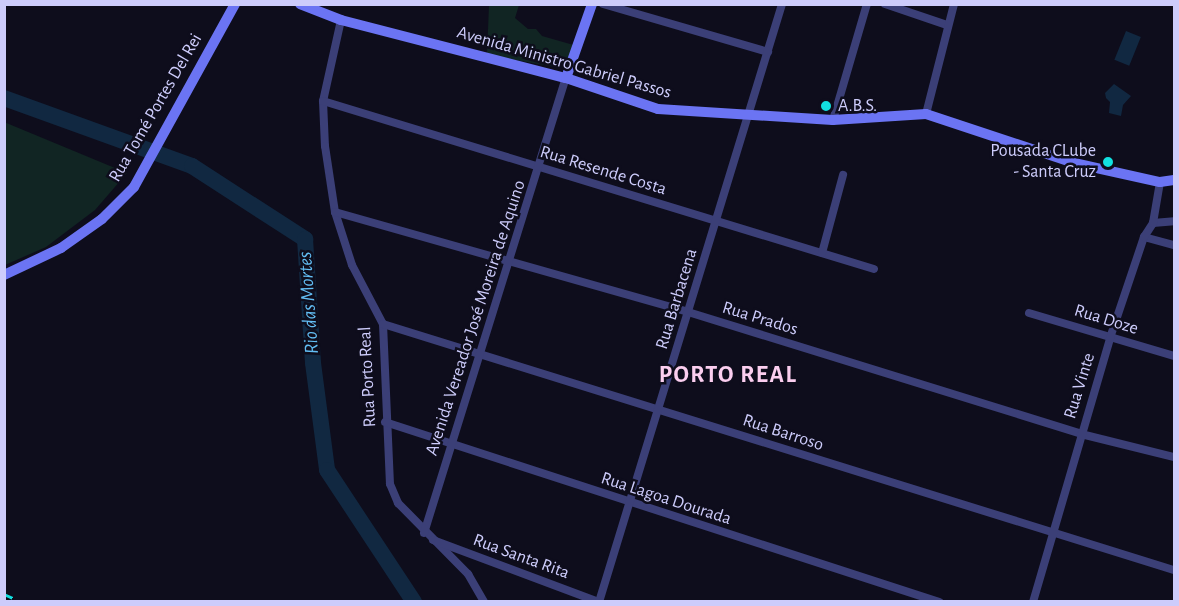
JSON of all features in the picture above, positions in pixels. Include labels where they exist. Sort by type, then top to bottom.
[{"type":"main road","name":"Rua Tomé Portes Del Rei","points":[[4,275],[61,248],[102,219],[134,187],[235,4]]},
{"type":"main road","name":"Avenida Ministro Gabriel Passos","points":[[300,4],[341,20],[566,78],[658,110],[747,118],[833,120],[926,114],[1074,163],[1161,182],[1174,180]]},
{"type":"main road","points":[[566,78],[592,4]]},
{"type":"street","points":[[603,4],[768,52]]},
{"type":"street","name":"Rua Barbacena","points":[[599,602],[782,4]]},
{"type":"street","points":[[833,120],[867,4]]},
{"type":"street","points":[[885,4],[947,25]]},
{"type":"street","points":[[926,114],[951,6]]},
{"type":"street","name":"Rua Porto Real","points":[[341,20],[323,101],[325,146],[335,212],[352,265],[383,324],[385,422],[390,484],[398,503],[424,533],[468,574],[484,602]]},
{"type":"street","name":"Avenida Vereador José Moreira de Aquino","points":[[424,533],[566,78]]},
{"type":"street","name":"Rua Resende Costa","points":[[323,101],[874,269]]},
{"type":"street","points":[[822,253],[843,174]]},
{"type":"street","name":"Rua Vinte","points":[[1033,602],[1110,338],[1144,237],[1153,223],[1161,182]]},
{"type":"street","name":"Rua Prados","points":[[335,212],[688,312],[1081,434],[1174,457]]},
{"type":"street","points":[[1153,223],[1174,221]]},
{"type":"street","points":[[1144,237],[1174,245]]},
{"type":"street","name":"Rua Doze","points":[[1029,313],[1174,356]]},
{"type":"street","name":"Rua Barroso","points":[[383,324],[659,407],[791,453],[1174,570]]},
{"type":"street","name":"Rua Lagoa Dourada","points":[[385,422],[939,602]]},
{"type":"street","name":"Rua Santa Rita","points":[[433,540],[599,602]]},
{"type":"green space","points":[[489,5],[519,5],[515,18],[528,29],[536,29],[542,36],[577,46],[561,68],[487,55]]},
{"type":"green space","points":[[4,122],[127,173],[95,210],[46,247],[5,265]]},
{"type":"water","points":[[1126,31],[1141,37],[1129,66],[1114,60]]},
{"type":"water","points":[[1114,84],[1131,96],[1123,105],[1121,116],[1109,113],[1110,102],[1105,93]]},
{"type":"waterway","name":"Rio das Mortes","points":[[4,98],[192,166],[305,239],[313,363],[327,470],[414,602]]},
{"type":"railway","points":[[4,594],[22,602]]},
{"type":"place","name":"A.B.S.","points":[[826,106]]},
{"type":"place","name":"Pousada CLube - Santa Cruz","points":[[1108,162]]},
{"type":"district","name":"PORTO REAL","points":[[728,376]]}]
